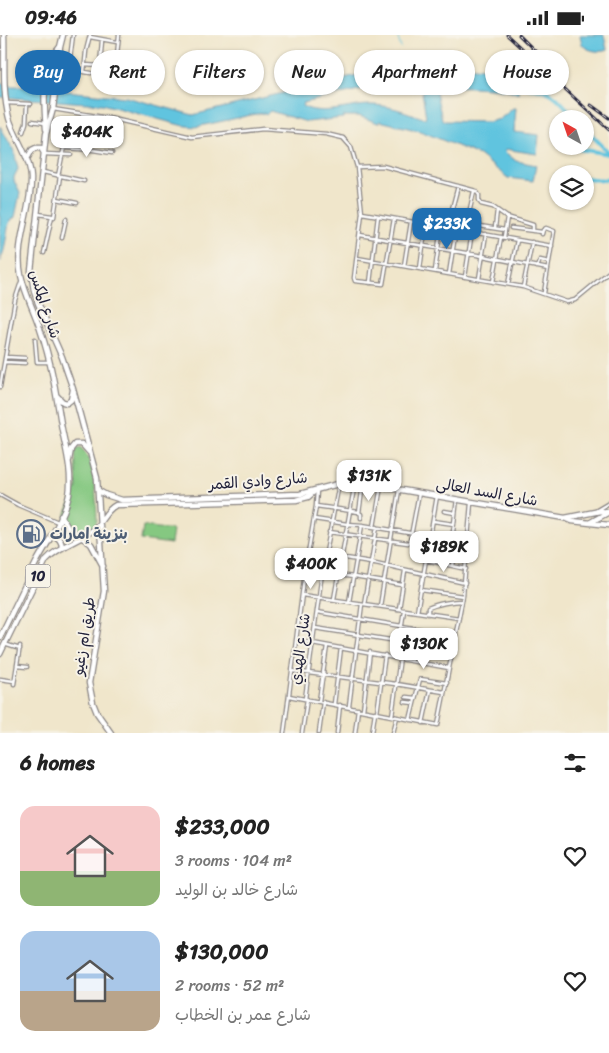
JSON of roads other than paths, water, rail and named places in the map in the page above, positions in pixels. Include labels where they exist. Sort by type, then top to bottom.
[{"type":"main road","name":"شارع المكس","points":[[4,35],[6,101],[13,130],[27,159],[31,180],[20,255],[22,280],[41,331],[49,362],[68,461],[70,488],[66,506],[58,522]]},
{"type":"main road","name":"شارع المكس","points":[[63,35],[55,81],[53,109],[46,133],[36,213],[31,264],[32,284],[38,303],[62,357],[92,455],[99,491],[104,567]]},
{"type":"main road","name":"شارع المكس","points":[[46,133],[46,81],[51,59],[60,47]]},
{"type":"main road","points":[[27,159],[36,147],[44,153]]},
{"type":"main road","points":[[56,395],[63,402],[67,403],[71,400],[73,389]]},
{"type":"main road","points":[[68,461],[71,449],[76,444],[82,444],[92,455]]},
{"type":"main road","name":"شارع السد العالى","points":[[317,490],[355,482],[381,485],[565,518],[572,521],[609,525]]},
{"type":"main road","name":"شارع وادي القمر","points":[[99,491],[122,500],[296,494],[317,490]]},
{"type":"main road","name":"شارع وادي القمر","points":[[101,519],[110,508],[119,504],[296,500],[308,497],[317,490]]},
{"type":"main road","points":[[565,518],[594,512],[608,513]]},
{"type":"main road","points":[[590,523],[608,513]]},
{"type":"main road","points":[[61,516],[68,528],[91,544],[104,567]]},
{"type":"main road","name":"10","points":[[0,654],[46,560],[62,548],[95,529],[101,519]]},
{"type":"main road","name":"10","points":[[0,637],[58,522]]},
{"type":"main road","points":[[51,536],[62,542],[62,548]]},
{"type":"main road","name":"طريق ام زغيو","points":[[104,567],[103,601],[89,683],[97,713],[111,733]]},
{"type":"main road","points":[[4,629],[10,632]]},
{"type":"street","points":[[73,35],[69,67],[72,70],[91,73]]},
{"type":"street","points":[[116,50],[119,35]]},
{"type":"street","points":[[84,72],[90,36],[117,42]]},
{"type":"street","points":[[101,50],[102,39]]},
{"type":"street","points":[[85,65],[91,65]]},
{"type":"street","points":[[6,101],[31,104]]},
{"type":"street","points":[[24,132],[27,104]]},
{"type":"street","points":[[53,109],[109,118],[192,137],[263,129],[340,136],[349,144],[357,167],[362,213],[355,281],[384,284],[394,219]]},
{"type":"street","points":[[32,121],[45,123]]},
{"type":"street","points":[[44,253],[57,199],[68,124],[70,122],[86,124]]},
{"type":"street","points":[[74,148],[77,123]]},
{"type":"street","points":[[64,148],[112,153]]},
{"type":"street","points":[[44,153],[72,155]]},
{"type":"street","points":[[357,167],[383,166],[474,191],[478,193],[481,204],[497,210],[507,217],[533,225],[532,231]]},
{"type":"street","points":[[42,172],[84,181]]},
{"type":"street","points":[[447,228],[458,186]]},
{"type":"street","points":[[466,231],[474,191]]},
{"type":"street","points":[[57,199],[77,203]]},
{"type":"street","points":[[495,228],[497,210]]},
{"type":"street","points":[[36,213],[53,217]]},
{"type":"street","points":[[362,213],[552,246]]},
{"type":"street","points":[[370,283],[378,216]]},
{"type":"street","points":[[493,282],[507,217]]},
{"type":"street","points":[[62,238],[66,219]]},
{"type":"street","points":[[404,266],[411,222]]},
{"type":"street","points":[[522,229],[523,222]]},
{"type":"street","points":[[420,269],[426,224]]},
{"type":"street","points":[[467,224],[505,230]]},
{"type":"street","points":[[435,271],[440,227]]},
{"type":"street","points":[[511,227],[542,233],[546,228],[553,230],[544,293]]},
{"type":"street","points":[[449,274],[456,229]]},
{"type":"street","points":[[464,277],[472,232]]},
{"type":"street","points":[[479,279],[486,234]]},
{"type":"street","points":[[360,235],[468,253],[548,269]]},
{"type":"street","points":[[508,284],[517,240]]},
{"type":"street","points":[[523,287],[532,242]]},
{"type":"street","points":[[356,257],[523,287],[562,301],[571,301],[579,297],[609,272]]},
{"type":"street","points":[[537,267],[540,260],[549,262]]},
{"type":"street","points":[[0,387],[15,300],[22,280]]},
{"type":"street","points":[[35,339],[37,361],[49,362]]},
{"type":"street","points":[[6,357],[25,358]]},
{"type":"street","points":[[5,362],[25,363]]},
{"type":"street","points":[[334,599],[355,482]]},
{"type":"street","points":[[361,518],[359,512],[363,483]]},
{"type":"street","name":"شارع الهدي","points":[[302,733],[322,573],[339,484]]},
{"type":"street","points":[[349,707],[360,619],[375,539],[381,485]]},
{"type":"street","points":[[380,607],[399,489]]},
{"type":"street","points":[[285,733],[317,490]]},
{"type":"street","points":[[330,532],[408,543],[412,533],[419,493]]},
{"type":"street","points":[[0,495],[58,522]]},
{"type":"street","points":[[417,612],[436,496]]},
{"type":"street","points":[[452,540],[457,499]]},
{"type":"street","points":[[289,696],[376,712],[437,726],[439,724],[464,596],[471,501]]},
{"type":"street","points":[[594,512],[609,504]]},
{"type":"street","points":[[608,513],[609,504]]},
{"type":"street","points":[[316,506],[359,512]]},
{"type":"street","points":[[444,511],[456,513]]},
{"type":"street","points":[[314,519],[376,527],[468,543]]},
{"type":"street","points":[[433,521],[454,524]]},
{"type":"street","points":[[349,602],[362,525]]},
{"type":"street","points":[[453,566],[457,541]]},
{"type":"street","points":[[308,552],[371,562],[386,567],[465,583]]},
{"type":"street","points":[[426,559],[466,569]]},
{"type":"street","points":[[305,571],[402,585]]},
{"type":"street","points":[[398,609],[405,571]]},
{"type":"street","points":[[421,590],[464,596]]},
{"type":"street","points":[[302,595],[459,618]]},
{"type":"street","points":[[453,601],[454,595]]},
{"type":"street","points":[[428,613],[430,607],[453,601],[462,601]]},
{"type":"street","points":[[392,716],[404,610]]},
{"type":"street","points":[[317,612],[456,635]]},
{"type":"street","points":[[315,628],[453,650]]},
{"type":"street","points":[[296,640],[450,668]]},
{"type":"street","points":[[0,679],[14,682],[20,647],[4,644]]},
{"type":"street","points":[[319,733],[327,645]]},
{"type":"street","points":[[334,704],[341,648]]},
{"type":"street","points":[[363,710],[370,653]]},
{"type":"street","points":[[372,733],[385,655]]},
{"type":"street","points":[[17,666],[27,667]]},
{"type":"street","points":[[292,671],[418,687],[445,693]]},
{"type":"street","points":[[410,720],[420,678],[446,683]]},
{"type":"street","points":[[423,723],[430,690]]},
{"type":"street","points":[[406,697],[415,698]]},
{"type":"street","points":[[405,702],[414,703]]},
{"type":"street","points":[[337,733],[340,705]]},
{"type":"street","points":[[355,733],[358,709]]},
{"type":"street","points":[[393,733],[397,717]]},
{"type":"water","points":[[580,35],[604,35],[607,50],[590,50],[582,44]]},
{"type":"water","points":[[475,67],[485,69],[485,88],[475,87]]},
{"type":"water","points":[[354,76],[354,91],[344,93],[344,78]]},
{"type":"water","points":[[0,82],[15,86],[15,95],[81,95],[81,92],[126,97],[193,115],[275,95],[337,95],[303,103],[302,106],[327,111],[363,105],[378,105],[423,118],[426,117],[423,95],[436,95],[444,121],[489,122],[500,119],[513,108],[516,108],[514,132],[539,135],[537,154],[505,149],[505,152],[516,161],[536,165],[533,181],[508,178],[479,155],[420,131],[380,121],[378,123],[359,116],[344,116],[343,118],[307,122],[270,111],[267,114],[256,114],[195,127],[180,125],[102,104],[0,97]]},
{"type":"water","points":[[0,126],[14,151],[18,169],[14,181],[20,193],[15,217],[9,223],[0,262]]},
{"type":"waterway","points":[[397,35],[401,48]]},
{"type":"waterway","points":[[552,95],[568,110]]},
{"type":"waterway","points":[[594,137],[609,153]]},
{"type":"waterway","points":[[594,152],[609,154]]},
{"type":"waterway","points":[[594,179],[609,179]]},
{"type":"railway","points":[[507,35],[609,130]]},
{"type":"railway","points":[[519,35],[534,50]]},
{"type":"railway","points":[[591,105],[609,118]]},
{"type":"place","name":"بنزينة إمارات","points":[[31,534]]}]
